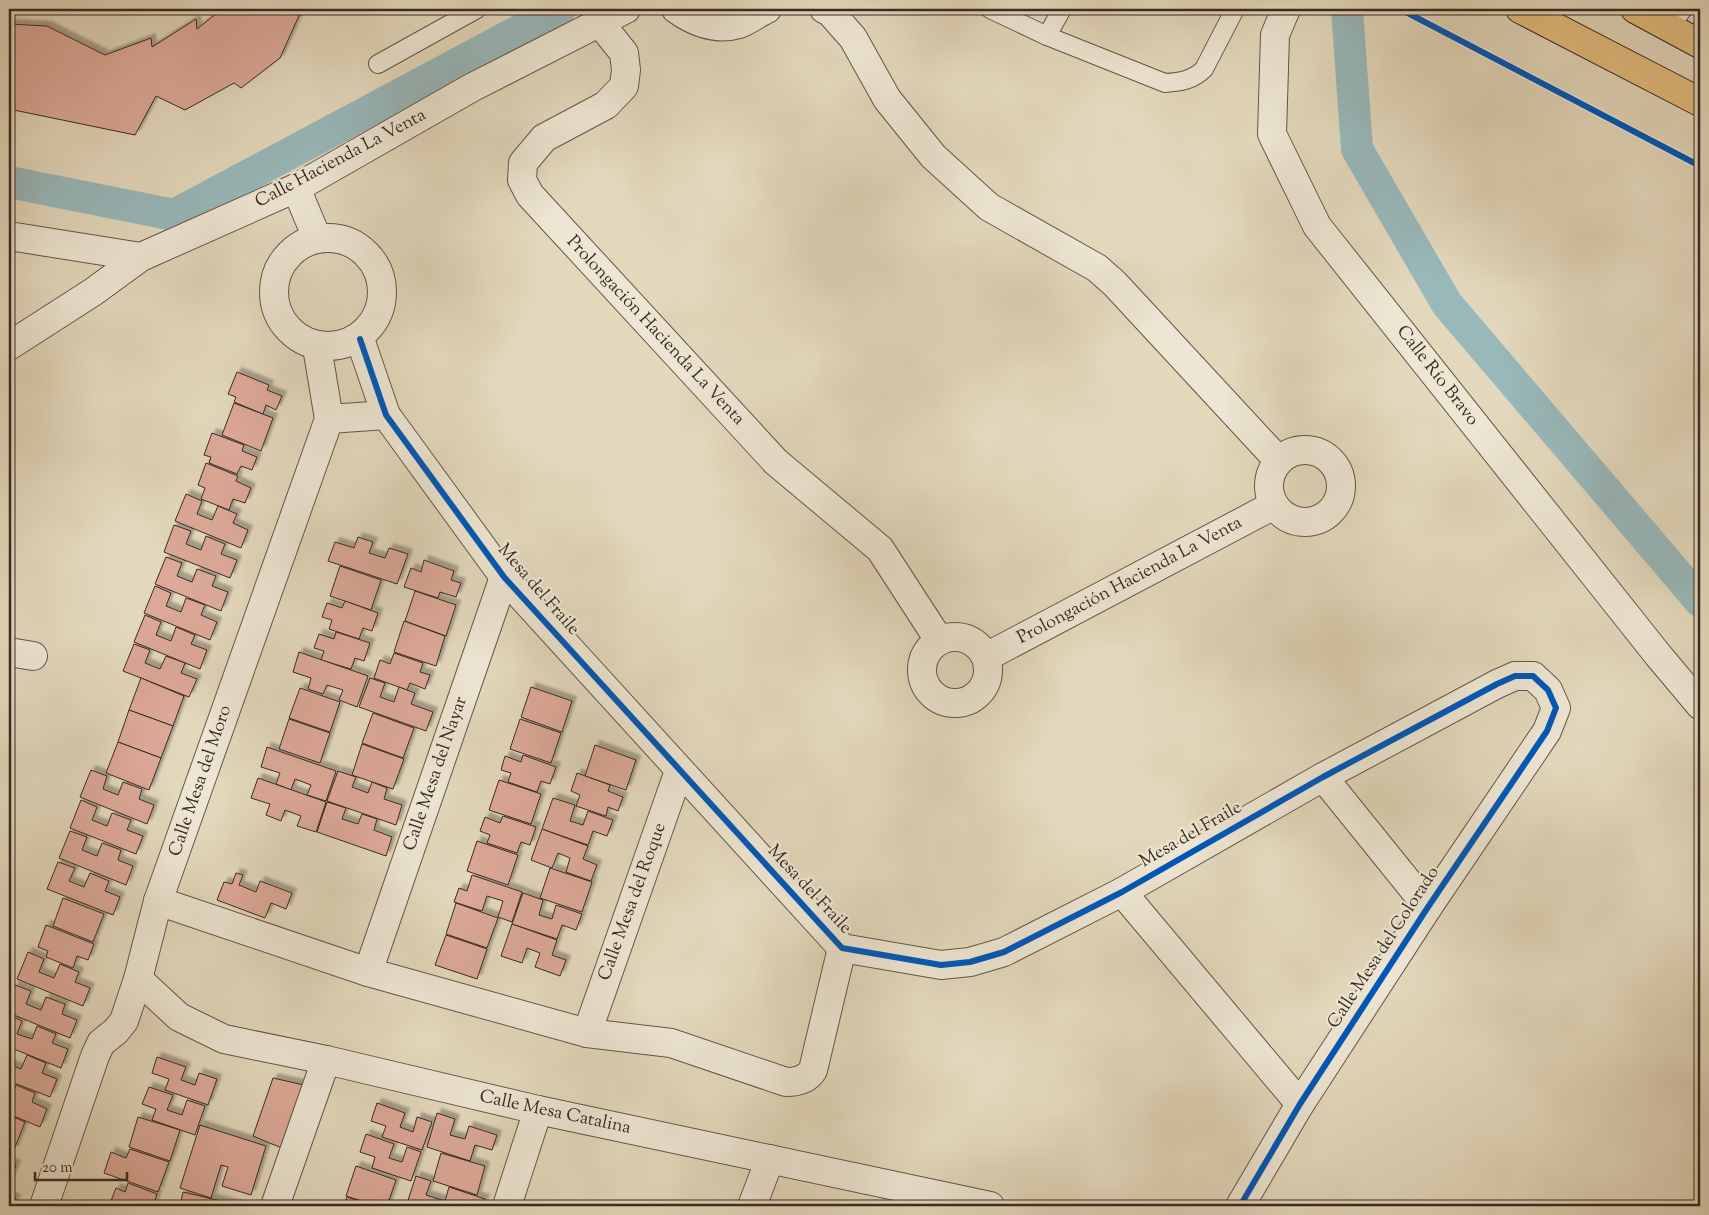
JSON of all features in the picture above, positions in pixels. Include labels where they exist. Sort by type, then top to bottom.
[{"type":"highway","points":[[1520,9],[1700,102]]},
{"type":"highway","points":[[1635,9],[1676,18],[1700,44]]},
{"type":"street","name":"Calle Hacienda La Venta","points":[[9,346],[93,292],[141,257],[296,188],[471,88],[626,9]]},
{"type":"street","points":[[676,9],[690,19],[712,26],[739,24],[767,9]]},
{"type":"street","points":[[824,9],[830,12],[854,38],[887,99],[933,156],[989,207],[1096,268],[1115,284],[1278,460]]},
{"type":"street","name":"Calle Río Bravo","points":[[1286,9],[1275,34],[1272,134],[1317,226],[1700,705]]},
{"type":"street","name":"Prolongación Hacienda La Venta","points":[[599,22],[624,53],[626,70],[624,86],[606,106],[544,138],[523,163],[522,180],[530,196],[776,462],[880,549],[939,640]]},
{"type":"street","points":[[296,188],[316,238]]},
{"type":"street","points":[[9,236],[141,257]]},
{"type":"street","points":[[316,238],[342,239],[364,251],[379,271],[383,296],[376,320],[360,339],[317,347],[293,336],[276,311],[274,280],[289,253],[316,238]]},
{"type":"street","name":"Mesa del Fraile","points":[[360,339],[386,415],[504,577],[842,948],[942,965],[970,962],[1004,952],[1122,892],[1322,777],[1496,684],[1516,676],[1533,676],[1548,690],[1556,708]]},
{"type":"street","name":"Calle Mesa del Moro","points":[[44,1206],[101,1043],[116,1032],[124,1021],[138,979],[158,902],[329,419],[317,347]]},
{"type":"street","points":[[329,419],[386,415]]},
{"type":"street","points":[[1303,449],[1317,451],[1329,458],[1337,469],[1341,482],[1340,496],[1334,508],[1323,518],[1310,522],[1296,521],[1284,516],[1274,505],[1268,490],[1270,474],[1278,460],[1290,452],[1303,449]]},
{"type":"street","name":"Prolongación Hacienda La Venta","points":[[986,657],[1274,505]]},
{"type":"street","name":"Calle Mesa del Nayar","points":[[368,972],[504,577]]},
{"type":"street","points":[[950,636],[961,636],[971,640],[980,647],[986,657],[988,668],[986,680],[981,691],[972,699],[961,703],[949,703],[938,699],[929,691],[923,680],[924,657],[930,647],[939,640],[950,636]]},
{"type":"street","name":"Calle Mesa del Colorado","points":[[1240,1206],[1300,1104],[1428,907],[1548,731],[1556,708]]},
{"type":"street","name":"Calle Mesa del Roque","points":[[587,1033],[680,771]]},
{"type":"street","points":[[1322,777],[1428,907]]},
{"type":"street","points":[[1122,892],[1300,1104]]},
{"type":"street","points":[[158,902],[368,972],[587,1033],[671,1043],[786,1082],[802,1080],[809,1076],[813,1070],[842,948]]},
{"type":"street","name":"Calle Mesa Catalina","points":[[138,979],[178,1017],[224,1039],[326,1060],[538,1110],[985,1206]]},
{"type":"street","points":[[275,1206],[326,1060]]},
{"type":"street","points":[[507,1206],[538,1110]]},
{"type":"street","points":[[752,1206],[770,1159]]},
{"type":"lane","points":[[378,64],[477,9]]},
{"type":"lane","points":[[990,9],[1013,14],[1047,36],[1165,83],[1175,83],[1196,76],[1204,69],[1235,9]]},
{"type":"lane","points":[[1047,36],[1062,9]]},
{"type":"building","points":[[222,9],[302,9],[280,58],[241,88],[234,83],[185,110],[156,96],[135,135],[9,109],[9,24],[47,26],[105,55],[151,38],[152,47],[196,19],[197,29]]},
{"type":"building","points":[[237,372],[269,385],[267,390],[282,396],[276,410],[266,405],[263,414],[234,402],[236,397],[228,394]]},
{"type":"building","points":[[234,403],[273,418],[261,451],[222,435]]},
{"type":"building","points":[[212,433],[244,445],[242,451],[257,457],[252,470],[241,466],[237,474],[209,463],[211,457],[204,455]]},
{"type":"building","points":[[206,463],[238,476],[236,481],[251,488],[245,503],[233,499],[229,510],[201,499],[205,488],[198,485]]},
{"type":"building","points":[[186,494],[202,501],[197,514],[212,520],[218,506],[237,514],[233,523],[248,530],[241,548],[175,521]]},
{"type":"building","points":[[174,525],[191,531],[186,544],[201,550],[206,536],[225,544],[221,554],[237,560],[230,578],[164,552]]},
{"type":"building","points":[[358,537],[373,542],[369,553],[385,558],[389,548],[408,554],[397,584],[328,561],[335,542],[354,548]]},
{"type":"building","points":[[166,557],[182,563],[177,576],[192,582],[197,569],[216,576],[212,586],[228,592],[221,611],[155,584]]},
{"type":"building","points":[[424,560],[454,571],[451,580],[461,583],[456,597],[440,592],[438,598],[404,587],[411,568],[421,572]]},
{"type":"building","points":[[340,566],[381,580],[371,610],[330,596]]},
{"type":"building","points":[[155,586],[171,593],[166,606],[181,612],[186,598],[205,605],[201,615],[217,622],[210,640],[144,613]]},
{"type":"building","points":[[415,591],[456,605],[446,636],[405,621]]},
{"type":"building","points":[[345,601],[378,613],[372,631],[363,628],[359,639],[329,629],[332,620],[322,617],[327,603],[342,608]]},
{"type":"building","points":[[145,615],[161,622],[156,635],[171,641],[176,627],[195,635],[191,644],[207,650],[200,669],[134,642]]},
{"type":"building","points":[[404,621],[445,636],[436,666],[394,652]]},
{"type":"building","points":[[336,632],[370,643],[364,661],[355,658],[351,669],[321,660],[324,651],[314,648],[319,634],[334,639]]},
{"type":"building","points":[[134,644],[150,650],[145,663],[160,669],[166,656],[185,663],[181,673],[197,679],[189,697],[123,671]]},
{"type":"building","points":[[299,652],[368,676],[357,707],[339,700],[343,690],[327,685],[323,694],[308,689],[311,678],[293,672]]},
{"type":"building","points":[[394,653],[423,663],[420,672],[430,675],[425,689],[410,683],[407,690],[374,678],[380,660],[390,664]]},
{"type":"building","points":[[141,678],[184,696],[173,726],[129,710]]},
{"type":"building","points":[[370,678],[385,683],[380,697],[394,702],[399,687],[415,693],[411,704],[433,712],[426,731],[359,707]]},
{"type":"building","points":[[531,687],[572,701],[562,732],[521,717]]},
{"type":"building","points":[[300,688],[340,702],[330,732],[289,718]]},
{"type":"building","points":[[129,710],[173,726],[161,758],[118,742]]},
{"type":"building","points":[[373,713],[414,728],[403,758],[362,743]]},
{"type":"building","points":[[289,719],[330,733],[320,763],[279,749]]},
{"type":"building","points":[[520,719],[561,733],[551,763],[510,749]]},
{"type":"building","points":[[118,742],[161,758],[149,790],[106,773]]},
{"type":"building","points":[[362,744],[404,759],[393,789],[352,775]]},
{"type":"building","points":[[595,745],[636,760],[626,790],[585,776]]},
{"type":"building","points":[[267,747],[336,771],[326,801],[307,795],[311,785],[295,779],[291,790],[276,784],[280,773],[261,767]]},
{"type":"building","points":[[523,755],[556,767],[550,784],[541,781],[537,792],[508,782],[511,773],[501,770],[505,756],[521,762]]},
{"type":"building","points":[[91,770],[107,776],[103,789],[118,795],[123,782],[142,789],[139,799],[154,805],[147,824],[80,797]]},
{"type":"building","points":[[338,771],[356,777],[352,787],[368,793],[372,782],[387,788],[384,799],[402,805],[396,825],[327,801]]},
{"type":"building","points":[[577,773],[610,785],[608,791],[623,797],[618,811],[608,807],[606,816],[576,806],[580,795],[571,791]]},
{"type":"building","points":[[258,778],[326,802],[316,832],[297,826],[301,816],[285,810],[281,821],[266,815],[270,804],[251,798]]},
{"type":"building","points":[[499,780],[541,794],[531,824],[489,810]]},
{"type":"building","points":[[553,798],[575,805],[570,821],[583,825],[588,811],[613,820],[607,836],[593,831],[588,845],[542,829]]},
{"type":"building","points":[[81,800],[97,807],[92,820],[107,826],[112,813],[131,820],[127,830],[143,836],[136,854],[70,828]]},
{"type":"building","points":[[327,802],[346,808],[342,819],[358,824],[362,814],[377,819],[374,830],[392,837],[386,856],[317,832]]},
{"type":"building","points":[[503,816],[536,827],[530,845],[521,842],[517,853],[487,843],[490,835],[480,831],[485,817],[500,823]]},
{"type":"building","points":[[542,829],[588,846],[583,859],[597,865],[591,881],[566,872],[570,858],[558,853],[552,868],[531,860]]},
{"type":"building","points":[[70,831],[87,837],[82,850],[97,856],[102,843],[121,850],[118,860],[133,866],[126,885],[59,858]]},
{"type":"building","points":[[477,841],[518,855],[508,885],[467,871]]},
{"type":"building","points":[[58,862],[75,868],[69,881],[84,887],[90,873],[109,881],[105,891],[120,897],[113,915],[47,889]]},
{"type":"building","points":[[550,868],[592,882],[582,912],[540,898]]},
{"type":"building","points":[[236,873],[243,875],[239,885],[256,892],[260,881],[292,893],[286,909],[271,903],[265,918],[217,900],[224,882],[232,884]]},
{"type":"building","points":[[472,875],[522,892],[512,922],[498,917],[503,901],[487,896],[482,911],[454,902],[459,888],[467,891]]},
{"type":"building","points":[[523,893],[543,900],[539,915],[552,919],[556,905],[582,914],[576,930],[562,925],[557,939],[512,924]]},
{"type":"building","points":[[63,898],[104,914],[93,942],[53,926]]},
{"type":"building","points":[[456,903],[498,918],[487,948],[446,934]]},
{"type":"building","points":[[512,924],[557,940],[552,955],[566,960],[560,976],[535,967],[540,953],[527,948],[522,963],[501,956]]},
{"type":"building","points":[[46,925],[94,944],[88,960],[77,956],[73,968],[46,957],[48,951],[38,947]]},
{"type":"building","points":[[446,935],[487,949],[477,979],[435,965]]},
{"type":"building","points":[[28,952],[44,959],[39,972],[54,978],[60,964],[79,972],[75,982],[90,988],[83,1006],[17,979]]},
{"type":"building","points":[[15,985],[31,991],[26,1004],[41,1010],[46,997],[65,1004],[62,1014],[77,1020],[70,1038],[9,1013],[9,999]]},
{"type":"building","points":[[9,1015],[22,1021],[17,1034],[32,1039],[37,1026],[56,1034],[52,1043],[68,1049],[61,1068],[9,1047]]},
{"type":"building","points":[[27,1055],[46,1063],[42,1073],[57,1079],[50,1097],[9,1081],[9,1064],[21,1069]]},
{"type":"building","points":[[157,1057],[186,1067],[181,1080],[195,1085],[199,1073],[217,1079],[208,1105],[165,1090],[169,1079],[152,1073]]},
{"type":"building","points":[[273,1078],[304,1085],[284,1149],[253,1136]]},
{"type":"building","points":[[16,1085],[35,1093],[32,1102],[47,1109],[40,1127],[9,1114],[9,1098],[11,1099]]},
{"type":"building","points":[[149,1087],[173,1095],[167,1110],[182,1115],[187,1100],[205,1106],[195,1135],[152,1120],[156,1109],[142,1104]]},
{"type":"building","points":[[377,1103],[405,1113],[400,1127],[413,1132],[417,1117],[432,1122],[422,1150],[382,1137],[386,1126],[371,1121]]},
{"type":"building","points":[[437,1113],[455,1119],[450,1135],[465,1139],[469,1126],[497,1135],[492,1150],[475,1145],[470,1161],[427,1147]]},
{"type":"building","points":[[9,1115],[25,1122],[14,1150],[9,1148]]},
{"type":"building","points":[[138,1117],[180,1130],[170,1161],[129,1147]]},
{"type":"building","points":[[200,1125],[266,1146],[251,1195],[222,1186],[228,1167],[221,1165],[211,1198],[180,1188]]},
{"type":"building","points":[[366,1134],[394,1144],[389,1158],[402,1162],[407,1147],[421,1152],[411,1181],[372,1168],[375,1157],[360,1152]]},
{"type":"building","points":[[130,1149],[169,1162],[158,1192],[104,1173],[111,1152],[126,1158]]},
{"type":"building","points":[[441,1153],[485,1166],[477,1195],[433,1181]]},
{"type":"building","points":[[9,1162],[16,1165],[9,1183]]},
{"type":"building","points":[[356,1166],[396,1180],[387,1206],[377,1206],[346,1196]]},
{"type":"building","points":[[416,1176],[431,1181],[426,1195],[445,1201],[449,1187],[485,1199],[482,1206],[406,1206]]},
{"type":"building","points":[[128,1183],[157,1194],[153,1206],[109,1206],[116,1188],[125,1192]]},
{"type":"building","points":[[183,1192],[242,1206],[180,1206]]},
{"type":"building","points":[[9,1196],[16,1199],[13,1206],[9,1206]]},
{"type":"building","points":[[347,1197],[376,1206],[343,1206]]},
{"type":"waterway","points":[[9,182],[174,215],[560,9]]},
{"type":"waterway","points":[[1347,9],[1357,149],[1447,304],[1700,601]]},
{"type":"cycle path","points":[[1400,9],[1700,166]]},
{"type":"cycle path","points":[[360,339],[386,415],[504,577],[842,948],[941,965],[970,962],[1004,952],[1122,892],[1323,777],[1497,684],[1515,676],[1533,676],[1548,690],[1556,708],[1547,731],[1428,907],[1300,1104],[1240,1206]]}]
